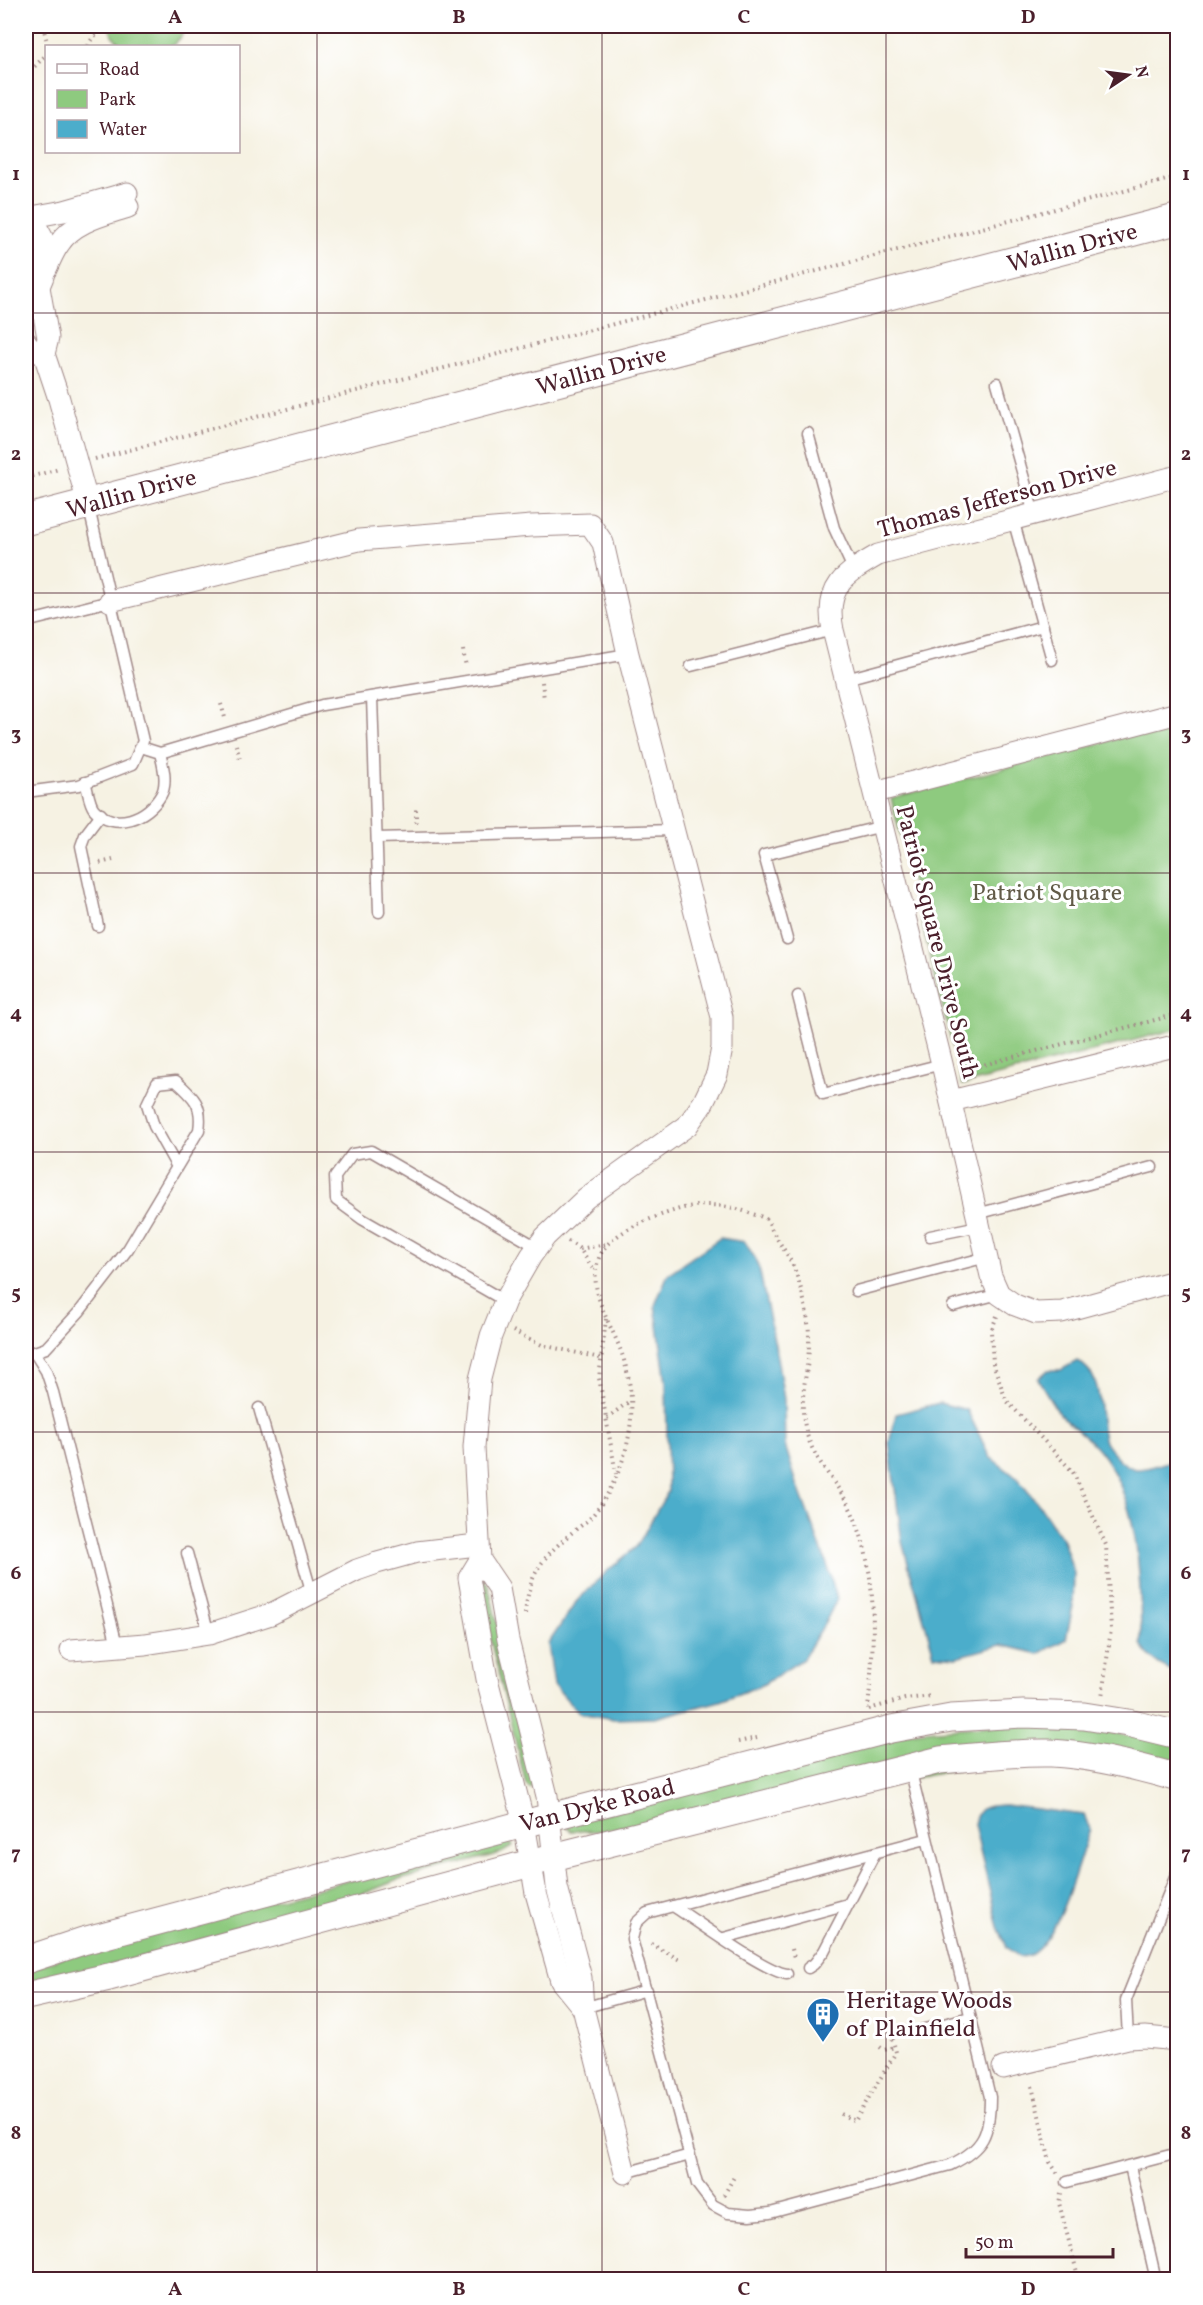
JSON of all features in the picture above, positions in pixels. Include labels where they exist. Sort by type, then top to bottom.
[{"type":"main road","name":"Wallin Drive","points":[[26,520],[1178,219]]},
{"type":"street","points":[[26,218],[128,200],[73,229],[59,243],[43,278],[26,303]]},
{"type":"street","points":[[26,218],[40,234],[46,251],[43,278],[48,338],[44,354],[88,504]]},
{"type":"street","points":[[26,342],[32,350],[44,354]]},
{"type":"street","name":"Thomas Jefferson Drive","points":[[838,583],[853,569],[878,555],[1178,476]]},
{"type":"street","points":[[110,601],[359,540],[531,526],[590,524],[603,543],[628,654],[722,1017],[722,1048],[717,1074],[704,1103],[687,1126],[586,1198],[537,1247],[505,1301],[491,1336],[480,1379],[474,1447],[478,1552],[469,1578],[487,1679],[537,1820],[542,1860],[557,1887],[580,1978],[583,2008],[625,2173]]},
{"type":"street","name":"Patriot Square Drive South","points":[[838,583],[831,602],[834,630],[951,1101],[991,1276],[1007,1299]]},
{"type":"street","points":[[875,792],[1178,713]]},
{"type":"street","points":[[951,1101],[1178,1045]]},
{"type":"street","points":[[1007,1299],[1036,1313],[1062,1312],[1178,1280]]},
{"type":"street","points":[[71,1650],[145,1644],[209,1634],[272,1614],[357,1570],[400,1556],[441,1548],[478,1552]]},
{"type":"street","points":[[478,1552],[499,1588],[508,1640],[547,1796],[537,1820]]},
{"type":"street","name":"Van Dyke Road","points":[[26,1960],[83,1941],[537,1820],[891,1729],[951,1718],[1023,1714],[1084,1716],[1128,1723],[1178,1735]]},
{"type":"street","name":"Van Dyke Road","points":[[26,1996],[109,1977],[542,1860],[940,1760],[1000,1754],[1052,1753],[1114,1761],[1178,1778]]},
{"type":"street","points":[[1003,2068],[1128,2038],[1157,2037],[1178,2040]]},
{"type":"lane","points":[[998,384],[1034,514]]},
{"type":"lane","points":[[808,434],[834,528],[853,569]]},
{"type":"lane","points":[[26,792],[85,782],[133,764],[143,741],[88,504]]},
{"type":"lane","points":[[1013,519],[1052,660]]},
{"type":"lane","points":[[26,622],[110,601]]},
{"type":"lane","points":[[846,679],[1042,627]]},
{"type":"lane","points":[[691,666],[834,630]]},
{"type":"lane","points":[[141,747],[160,753],[322,705],[628,654]]},
{"type":"lane","points":[[372,697],[379,912]]},
{"type":"lane","points":[[85,782],[93,808],[110,821],[131,820],[149,809],[162,793],[165,772],[160,753]]},
{"type":"lane","points":[[98,926],[81,846],[85,835],[101,814]]},
{"type":"lane","points":[[788,939],[764,855],[883,826]]},
{"type":"lane","points":[[377,837],[674,830]]},
{"type":"lane","points":[[798,996],[823,1094],[942,1064]]},
{"type":"lane","points":[[117,1645],[53,1392],[46,1371],[30,1353],[46,1348],[87,1302],[128,1249],[177,1167],[199,1130],[201,1113],[191,1094],[176,1081],[157,1083],[147,1104],[165,1148],[177,1167]]},
{"type":"lane","points":[[505,1301],[362,1219],[336,1200],[335,1177],[352,1154],[371,1151],[537,1247]]},
{"type":"lane","points":[[930,1236],[1152,1167]]},
{"type":"lane","points":[[856,1292],[987,1257]]},
{"type":"lane","points":[[953,1306],[1007,1299]]},
{"type":"lane","points":[[259,1408],[312,1594]]},
{"type":"lane","points":[[187,1553],[209,1634]]},
{"type":"lane","points":[[910,1768],[990,2097],[987,2130],[980,2146],[958,2161],[770,2213],[739,2216],[712,2205],[697,2184],[632,1939],[636,1923],[647,1913],[926,1839]]},
{"type":"lane","points":[[808,1968],[824,1951],[875,1853]]},
{"type":"lane","points":[[1128,2038],[1126,2000],[1178,1870]]},
{"type":"lane","points":[[724,1938],[848,1904]]},
{"type":"lane","points":[[673,1906],[763,1964],[779,1973],[787,1974]]},
{"type":"lane","points":[[583,2008],[647,1990]]},
{"type":"lane","points":[[921,2030],[970,2017]]},
{"type":"lane","points":[[1067,2182],[1178,2153]]},
{"type":"lane","points":[[625,2173],[690,2155]]},
{"type":"lane","points":[[1130,2166],[1156,2280]]},
{"type":"path","points":[[44,26],[48,45]]},
{"type":"path","points":[[88,45],[98,32],[109,27]]},
{"type":"path","points":[[26,75],[45,56]]},
{"type":"path","points":[[94,459],[1178,177]]},
{"type":"path","points":[[26,478],[62,468]]},
{"type":"path","points":[[464,650],[466,668]]},
{"type":"path","points":[[542,681],[544,699]]},
{"type":"path","points":[[221,704],[226,722]]},
{"type":"path","points":[[236,744],[241,762]]},
{"type":"path","points":[[416,809],[416,826]]},
{"type":"path","points":[[96,864],[113,860]]},
{"type":"path","points":[[971,1068],[1178,1014]]},
{"type":"path","points":[[595,1272],[580,1249],[607,1243],[635,1226],[680,1208],[704,1205],[739,1209],[768,1221],[794,1269],[808,1320],[810,1340],[802,1399],[806,1433],[813,1450],[851,1510],[864,1550],[869,1577],[872,1664],[868,1709]]},
{"type":"path","points":[[524,1618],[532,1576],[540,1562],[591,1517],[616,1475],[625,1453],[630,1431],[632,1400],[623,1356],[600,1304],[595,1272],[598,1259],[607,1243]]},
{"type":"path","points":[[997,1316],[991,1331],[993,1363],[1006,1400],[1073,1472],[1106,1545],[1111,1629],[1102,1698]]},
{"type":"path","points":[[606,1319],[598,1378],[616,1475]]},
{"type":"path","points":[[510,1330],[542,1345],[600,1358]]},
{"type":"path","points":[[607,1418],[632,1400]]},
{"type":"path","points":[[651,1944],[682,1962]]},
{"type":"path","points":[[792,1949],[795,1958]]},
{"type":"path","points":[[841,2114],[855,2121],[896,2052],[887,2018]]},
{"type":"path","points":[[880,2047],[884,2050],[895,2047]]},
{"type":"path","points":[[723,2197],[735,2175]]},
{"type":"green space","points":[[109,26],[185,26],[181,37],[173,45],[121,45],[112,35]]},
{"type":"green space","name":"Patriot Square","points":[[1177,723],[1177,1029],[962,1085],[891,798]]},
{"type":"green space","points":[[479,1573],[488,1585],[535,1783],[533,1787],[526,1784],[480,1598]]},
{"type":"green space","points":[[1051,1721],[1177,1745],[1177,1764],[1082,1749],[600,1831],[571,1831],[564,1824],[912,1732]]},
{"type":"green space","points":[[507,1840],[513,1846],[501,1853],[395,1881],[320,1911],[26,1987],[26,1971],[85,1948]]},
{"type":"water","points":[[720,1238],[745,1242],[758,1263],[784,1399],[785,1445],[837,1599],[803,1659],[764,1684],[720,1701],[655,1718],[614,1719],[579,1713],[554,1685],[548,1644],[576,1602],[637,1546],[668,1491],[666,1382],[655,1305],[668,1274]]},
{"type":"water","points":[[1077,1361],[1093,1376],[1099,1397],[1105,1442],[1120,1460],[1132,1468],[1141,1469],[1177,1459],[1177,1673],[1156,1662],[1141,1644],[1136,1542],[1123,1493],[1098,1449],[1060,1414],[1038,1379],[1048,1370],[1061,1370]]},
{"type":"water","points":[[939,1403],[967,1410],[990,1457],[1016,1477],[1040,1506],[1063,1540],[1074,1573],[1073,1606],[1066,1639],[1039,1654],[1001,1645],[957,1657],[934,1655],[902,1542],[889,1443],[896,1414]]},
{"type":"water","points":[[1005,1805],[1084,1815],[1090,1829],[1060,1915],[1052,1931],[1032,1954],[1022,1957],[1007,1947],[998,1927],[974,1824],[981,1809]]},
{"type":"place","name":"Heritage Woods of Plainfield","points":[[823,2043]]}]
